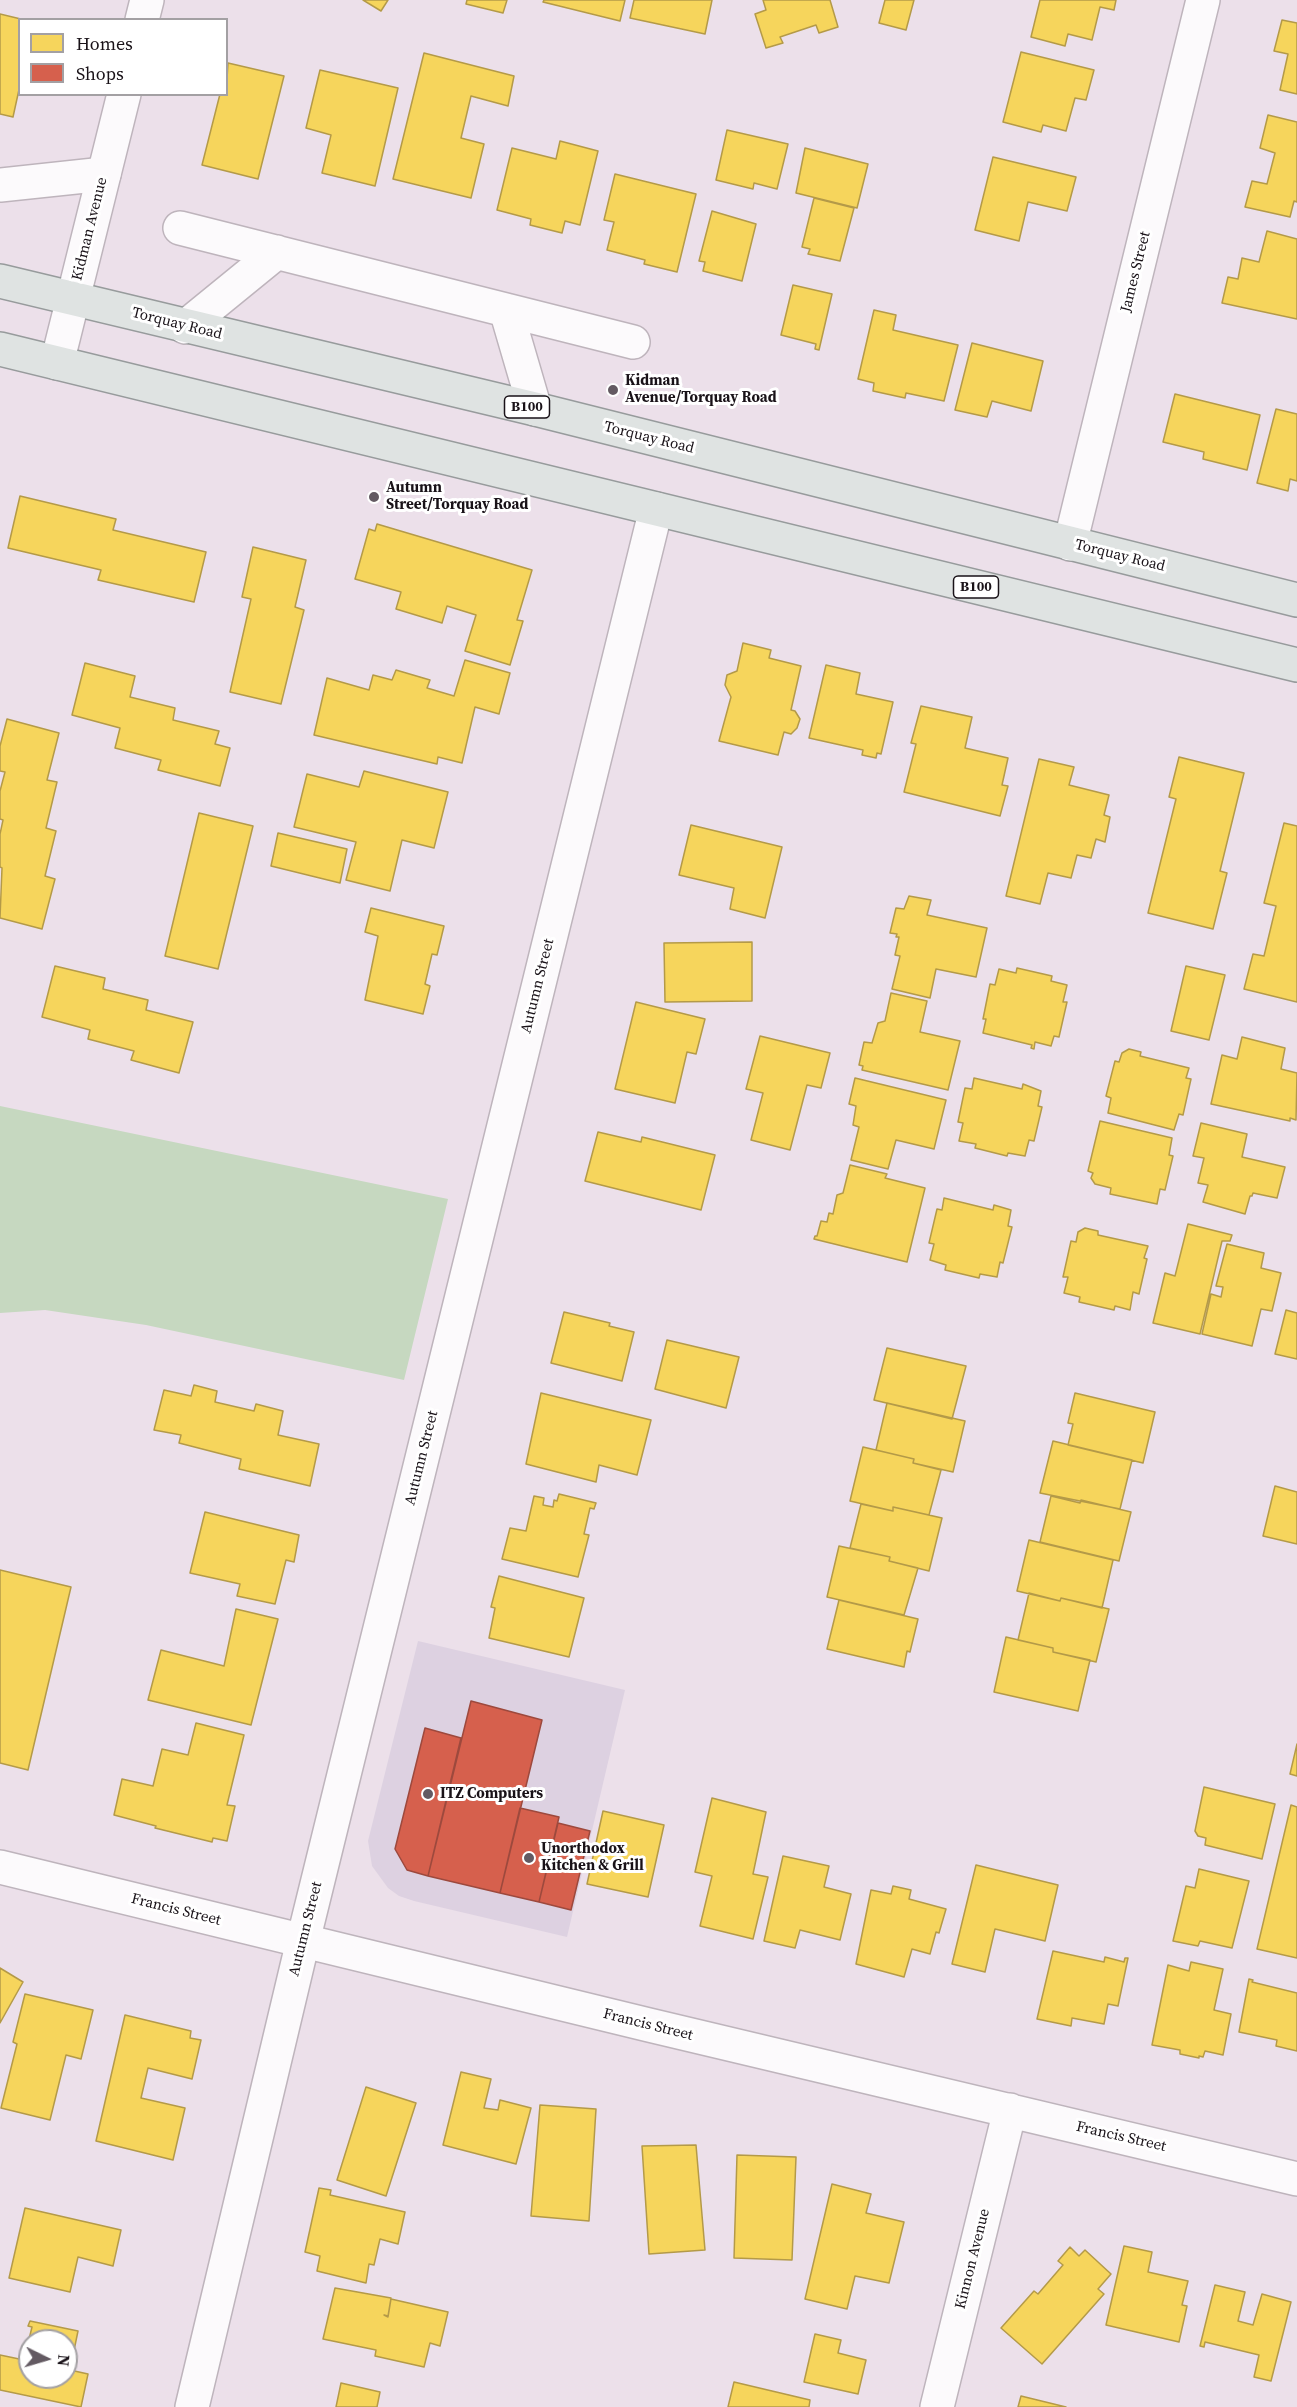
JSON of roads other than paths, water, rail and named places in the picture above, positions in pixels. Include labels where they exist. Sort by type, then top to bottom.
[{"type":"main road","name":"Torquay Road","points":[[0,281],[535,409],[1297,600]]},
{"type":"main road","name":"B100","points":[[0,349],[1297,665]]},
{"type":"street","points":[[142,18],[147,0]]},
{"type":"street","name":"James Street","points":[[1070,544],[1203,0]]},
{"type":"street","name":"Kidman Avenue","points":[[57,363],[124,96]]},
{"type":"street","points":[[0,185],[104,174]]},
{"type":"street","points":[[180,228],[633,342]]},
{"type":"street","points":[[185,327],[277,252]]},
{"type":"street","points":[[506,310],[535,409]]},
{"type":"street","name":"Autumn Street","points":[[192,2407],[303,1941],[656,509]]},
{"type":"street","name":"Francis Street","points":[[0,1867],[1297,2178]]},
{"type":"street","name":"Kinnon Avenue","points":[[937,2407],[1010,2110]]},
{"type":"place","name":"Kidman Avenue/Torquay Road","points":[[613,390]]},
{"type":"place","name":"Autumn Street/Torquay Road","points":[[374,497]]},
{"type":"place","name":"ITZ Computers","points":[[428,1794]]},
{"type":"place","name":"Unorthodox Kitchen & Grill","points":[[529,1858]]}]
